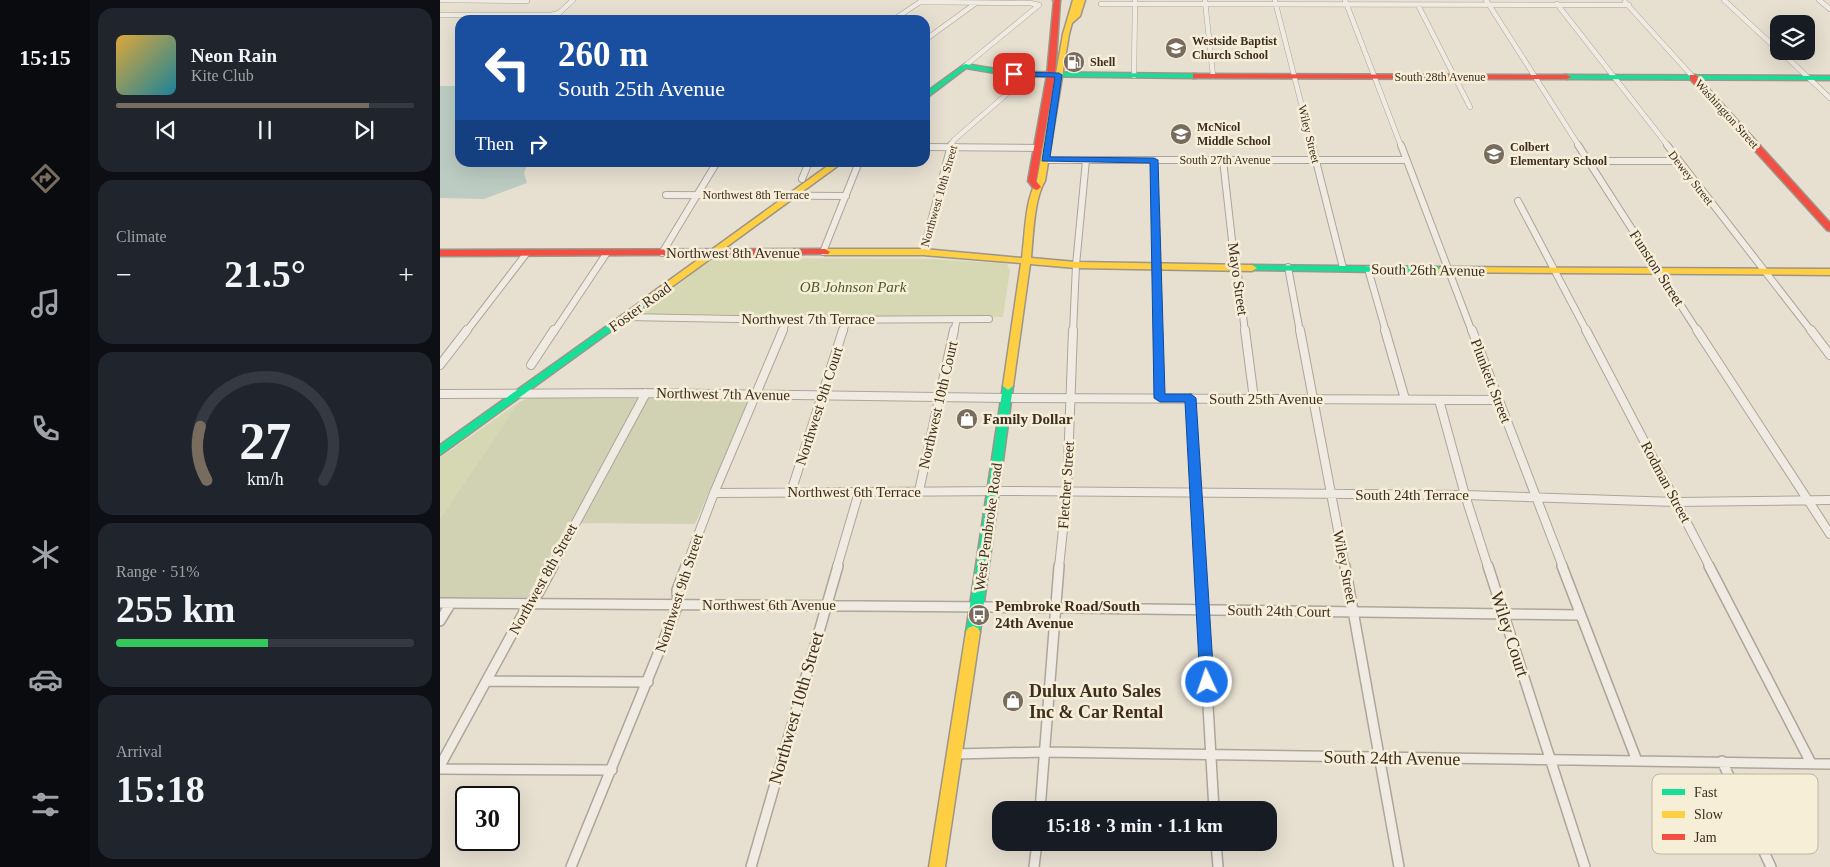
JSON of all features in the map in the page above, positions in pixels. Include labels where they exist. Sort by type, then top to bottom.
[{"type":"main road","name":"West Pembroke Road","points":[[937,867],[977,607],[1037,187],[1041,181],[1045,160],[1055,75],[1056,0]]},
{"type":"main road","name":"West Pembroke Road","points":[[1037,187],[1032,181],[1055,75],[1076,0]]},
{"type":"main road","points":[[1069,23],[1077,16],[1082,0]]},
{"type":"main road","points":[[930,93],[965,66]]},
{"type":"main road","name":"South 28th Avenue","points":[[965,66],[1014,74],[1055,75],[1830,78]]},
{"type":"main road","name":"Washington Street","points":[[1693,77],[1830,227]]},
{"type":"main road","name":"Foster Road","points":[[440,451],[832,167]]},
{"type":"main road","name":"Northwest 8th Avenue","points":[[442,255],[923,252],[1026,260]]},
{"type":"main road","name":"South 26th Avenue","points":[[1026,260],[1076,265],[1555,272],[1830,272]]},
{"type":"street","points":[[440,0],[527,1]]},
{"type":"street","points":[[440,15],[551,15],[559,13],[573,0]]},
{"type":"street","name":"Washington Street","points":[[1624,0],[1693,77]]},
{"type":"street","points":[[1724,0],[1770,43]]},
{"type":"street","points":[[1820,0],[1830,1]]},
{"type":"street","points":[[1820,0],[1830,9]]},
{"type":"street","points":[[900,15],[919,1],[1039,5],[965,66]]},
{"type":"street","points":[[1100,4],[1135,2],[1346,2],[1418,5],[1487,2],[1628,5]]},
{"type":"street","points":[[1134,76],[1135,2]]},
{"type":"street","points":[[1205,2],[1213,76]]},
{"type":"street","name":"Wiley Street","points":[[1276,2],[1343,268]]},
{"type":"street","name":"Plunkett Street","points":[[1346,2],[1637,761]]},
{"type":"street","name":"Funston Street","points":[[1487,2],[1659,272],[1830,534]]},
{"type":"street","points":[[930,36],[976,3]]},
{"type":"street","name":"Dewey Street","points":[[1556,3],[1763,272],[1830,355]]},
{"type":"street","points":[[1418,5],[1470,107]]},
{"type":"street","points":[[1789,60],[1830,98]]},
{"type":"street","name":"Northwest 10th Street","points":[[923,252],[950,147],[954,140],[1008,93],[1014,74]]},
{"type":"street","points":[[930,147],[1039,148]]},
{"type":"street","name":"South 27th Avenue","points":[[1045,160],[1406,160]]},
{"type":"street","name":"Fletcher Street","points":[[1041,801],[1055,608],[1067,492],[1076,265],[1086,160]]},
{"type":"street","points":[[1154,160],[1160,398]]},
{"type":"street","name":"Mayo Street","points":[[1223,160],[1235,267],[1238,274],[1254,398]]},
{"type":"street","points":[[1588,161],[1678,161]]},
{"type":"street","points":[[662,253],[714,167]]},
{"type":"street","points":[[802,179],[807,167]]},
{"type":"street","points":[[823,252],[857,167]]},
{"type":"street","name":"Northwest 8th Terrace","points":[[666,195],[846,196]]},
{"type":"street","name":"Rodman Street","points":[[1518,202],[1811,763]]},
{"type":"street","points":[[440,365],[526,254]]},
{"type":"street","points":[[531,365],[606,254]]},
{"type":"street","name":"Wiley Street","points":[[1288,267],[1354,612],[1399,867]]},
{"type":"street","points":[[1368,269],[1405,399]]},
{"type":"street","name":"Northwest 7th Terrace","points":[[626,317],[787,320],[989,319]]},
{"type":"street","name":"Northwest 9th Court","points":[[791,492],[848,319]]},
{"type":"street","name":"Northwest 10th Court","points":[[919,491],[957,319]]},
{"type":"street","name":"Northwest 9th Street","points":[[571,867],[678,605],[677,590],[714,492],[787,320]]},
{"type":"street","name":"Northwest 7th Avenue","points":[[440,394],[646,393],[1006,398]]},
{"type":"street","name":"Northwest 8th Street","points":[[440,768],[525,610],[531,604],[646,393]]},
{"type":"street","name":"South 25th Avenue","points":[[1006,398],[1498,400]]},
{"type":"street","points":[[1191,398],[1214,801]]},
{"type":"street","name":"Wiley Court","points":[[1439,400],[1465,495],[1585,867]]},
{"type":"street","name":"Northwest 6th Terrace","points":[[714,492],[993,492]]},
{"type":"street","name":"Northwest 10th Street","points":[[751,867],[859,492]]},
{"type":"street","name":"South 24th Terrace","points":[[993,492],[1465,495],[1676,502],[1830,500]]},
{"type":"street","name":"Northwest 6th Avenue","points":[[440,603],[977,607]]},
{"type":"street","points":[[440,621],[451,603]]},
{"type":"street","name":"South 24th Court","points":[[977,607],[1580,614]]},
{"type":"street","points":[[487,681],[648,682]]},
{"type":"street","name":"South 24th Avenue","points":[[954,754],[1046,752],[1830,764]]},
{"type":"street","points":[[1722,761],[1728,774]]},
{"type":"street","points":[[440,768],[612,770]]},
{"type":"street","points":[[1034,867],[1036,851]]},
{"type":"street","points":[[1217,851],[1218,867]]},
{"type":"street","points":[[1765,854],[1771,867]]},
{"type":"green space","name":"OB Johnson Park","points":[[713,258],[933,259],[1007,264],[1010,270],[1003,317],[640,314]]},
{"type":"green space","points":[[529,398],[749,399],[695,524],[568,523],[527,597],[440,597],[440,519],[519,402]]},
{"type":"green space","points":[[519,402],[440,519],[440,458]]},
{"type":"shaded area","points":[[440,86],[455,86],[455,167],[526,167],[524,173],[527,183],[484,199],[440,198]]},
{"type":"traffic: fast","points":[[930,93],[965,66],[1014,74],[1196,76]]},
{"type":"traffic: fast","points":[[1567,77],[1830,78]]},
{"type":"traffic: fast","points":[[1252,268],[1442,270]]},
{"type":"traffic: fast","points":[[440,451],[652,297]]},
{"type":"traffic: fast","points":[[973,632],[1008,386]]},
{"type":"traffic: slow","points":[[1008,386],[1033,209],[1037,187],[1041,181],[1066,34],[1076,0]]},
{"type":"traffic: slow","points":[[1069,23],[1077,16],[1082,0]]},
{"type":"traffic: slow","points":[[652,297],[832,167]]},
{"type":"traffic: slow","points":[[825,252],[923,252],[1076,265],[1252,268]]},
{"type":"traffic: slow","points":[[1442,270],[1830,272]]},
{"type":"traffic: slow","points":[[937,867],[973,632]]},
{"type":"traffic: jam","points":[[1037,187],[1032,181],[1051,75],[1057,0]]},
{"type":"traffic: jam","points":[[1196,76],[1567,77]]},
{"type":"traffic: jam","points":[[1693,77],[1830,228]]},
{"type":"traffic: jam","points":[[440,253],[825,252]]},
{"type":"place","name":"Westside Baptist Church School","points":[[1176,48]]},
{"type":"place","name":"Shell","points":[[1074,62]]},
{"type":"place","name":"McNicol Middle School","points":[[1181,134]]},
{"type":"place","name":"Colbert Elementary School","points":[[1494,154]]},
{"type":"place","name":"Family Dollar","points":[[967,419]]},
{"type":"place","name":"Pembroke Road/South 24th Avenue","points":[[979,615]]},
{"type":"place","name":"Dulux Auto Sales Inc & Car Rental","points":[[1013,701]]},
{"type":"route","points":[[1014,74],[1059,75],[1045,160],[1154,160],[1160,398],[1191,398],[1207,682]]}]
